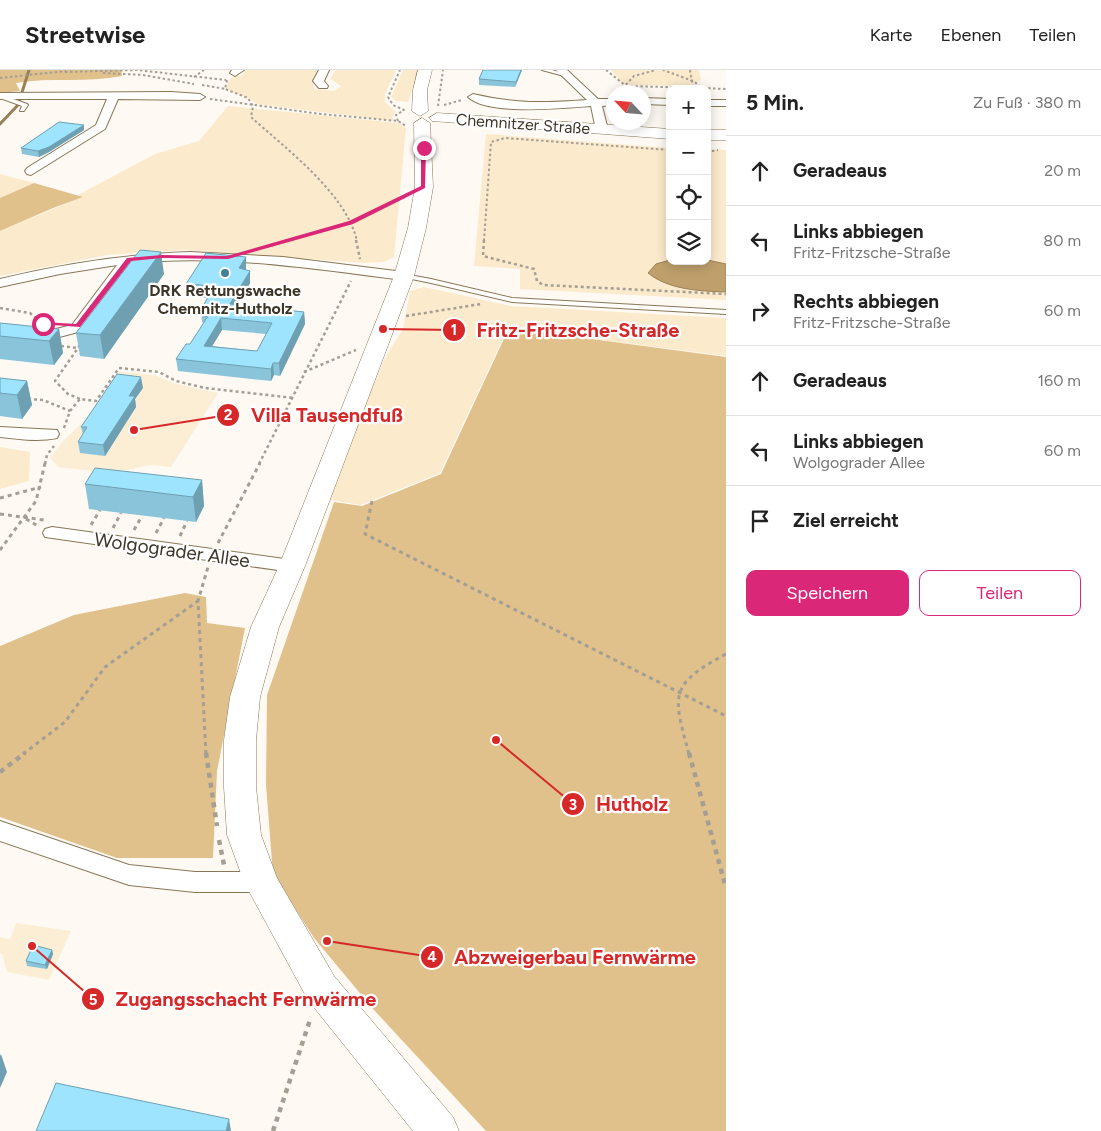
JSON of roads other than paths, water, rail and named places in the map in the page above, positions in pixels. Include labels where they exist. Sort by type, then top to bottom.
[{"type":"main road","points":[[425,70],[412,120],[424,187],[417,228],[404,276],[292,566],[265,627],[245,697],[240,740],[240,787],[244,834],[261,882],[321,988],[439,1131]]},
{"type":"main road","name":"Chemnitzer Straße","points":[[412,120],[432,122],[438,112],[606,130]]},
{"type":"main road","points":[[711,126],[726,135]]},
{"type":"main road","name":"Chemnitzer Straße","points":[[649,130],[666,133]]},
{"type":"street","points":[[323,86],[318,82],[324,70]]},
{"type":"street","points":[[563,72],[596,103],[602,130]]},
{"type":"street","points":[[8,98],[34,95],[171,95],[200,98]]},
{"type":"street","points":[[31,171],[101,127],[114,96]]},
{"type":"street","points":[[473,97],[513,108],[544,108],[606,102]]},
{"type":"street","points":[[651,101],[666,102]]},
{"type":"street","points":[[711,103],[726,103]]},
{"type":"street","points":[[0,283],[129,259],[210,256],[404,276]]},
{"type":"street","points":[[0,332],[47,337],[64,334],[78,326],[129,259]]},
{"type":"street","points":[[0,432],[57,437]]},
{"type":"street","name":"Wolgograder Allee","points":[[52,533],[292,566]]},
{"type":"street","points":[[0,831],[128,875],[195,882],[261,882]]},
{"type":"lane","points":[[545,70],[563,72]]},
{"type":"lane","points":[[8,98],[24,107]]},
{"type":"lane","points":[[404,276],[423,278],[490,297],[512,300],[726,312]]},
{"type":"waterway","points":[[0,124],[18,105],[29,70]]},
{"type":"place","name":"DRK Rettungswache Chemnitz-Hutholz","points":[[225,273]]},
{"type":"place","name":"Fritz-Fritzsche-Straße","points":[[383,329]]},
{"type":"place","name":"Villa Tausendfuß","points":[[134,430]]},
{"type":"place","name":"Hutholz","points":[[496,740]]},
{"type":"place","name":"Abzweigerbau Fernwärme","points":[[327,941]]},
{"type":"place","name":"Zugangsschacht Fernwärme","points":[[32,946]]}]
